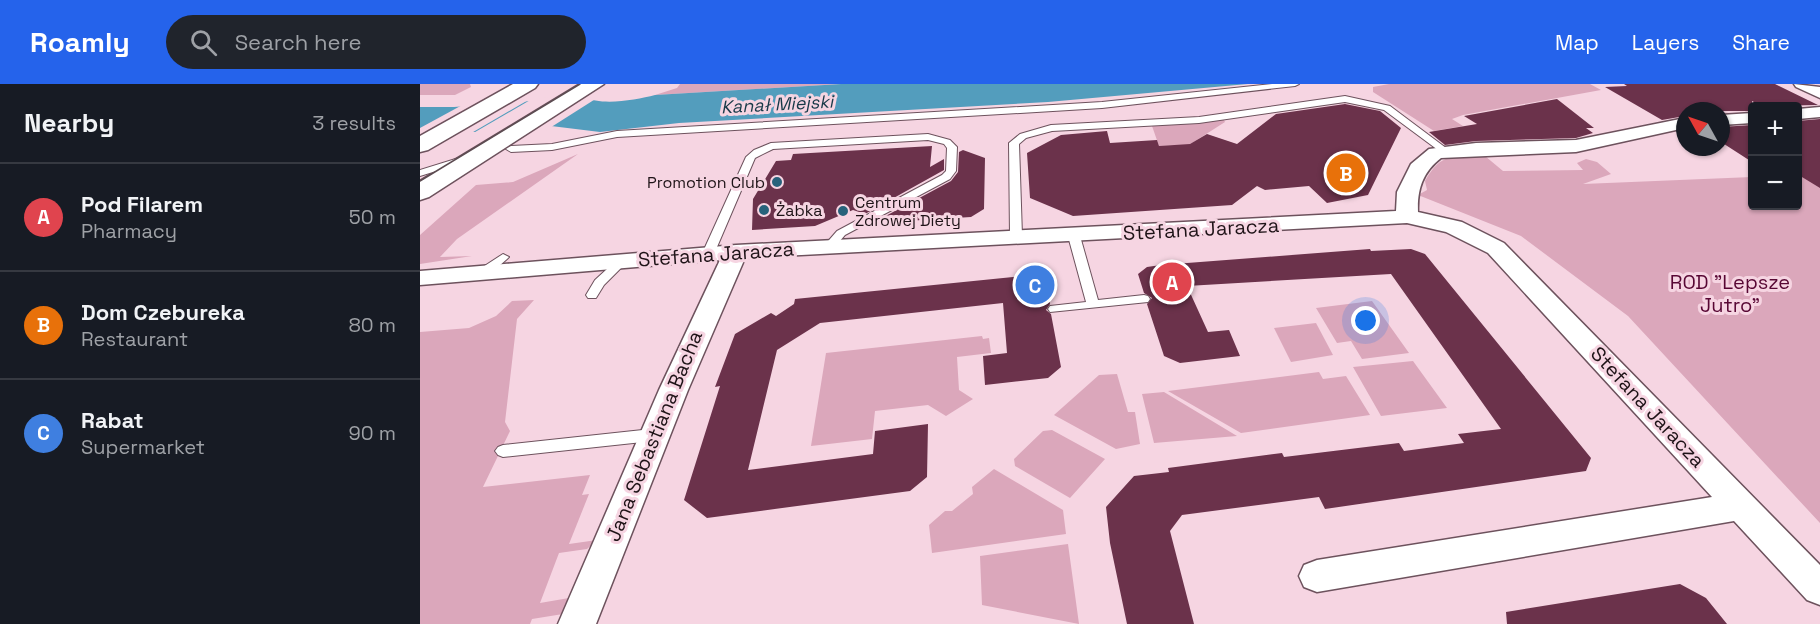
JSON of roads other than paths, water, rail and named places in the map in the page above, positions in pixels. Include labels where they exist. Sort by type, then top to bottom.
[{"type":"main road","points":[[420,145],[528,84]]},
{"type":"main road","points":[[420,192],[479,155],[506,146],[588,87]]},
{"type":"street","points":[[1802,84],[1820,93]]},
{"type":"street","points":[[1802,114],[1820,112]]},
{"type":"street","points":[[1730,119],[1748,118]]},
{"type":"street","points":[[1407,217],[1407,192],[1421,164],[1445,151],[1576,146],[1676,125]]},
{"type":"street","name":"Stefana Jaracza","points":[[424,276],[495,263],[623,260],[1016,236],[1074,236],[1407,217],[1436,221],[1459,228],[1496,248],[1820,589]]},
{"type":"street","name":"Jana Sebastiana Bacha","points":[[577,624],[652,435],[702,320],[736,252]]},
{"type":"street","points":[[1317,576],[1742,506]]},
{"type":"lane","points":[[506,146],[552,147],[617,134],[1102,105],[1295,84]]},
{"type":"lane","points":[[1016,236],[1014,143],[1023,136],[1051,129],[1199,120],[1346,99],[1387,108],[1445,151]]},
{"type":"lane","points":[[708,254],[751,157],[757,152],[771,146],[928,137],[947,142],[952,147],[951,171],[946,177],[841,233],[828,247]]},
{"type":"lane","points":[[420,173],[479,155]]},
{"type":"lane","points":[[1074,236],[1093,304]]},
{"type":"lane","points":[[592,295],[599,283],[623,260]]},
{"type":"lane","points":[[1054,309],[1144,299]]},
{"type":"lane","points":[[503,451],[652,435]]},
{"type":"water","name":"Kanał Miejski","points":[[841,84],[1248,84],[1048,102],[679,123],[600,132],[551,126],[530,132],[420,132],[420,107],[454,107],[584,97],[591,100],[619,101],[655,95]]},
{"type":"tram line","points":[[420,181],[580,84]]},
{"type":"place","name":"Dom Czebureka","points":[[1346,173]]},
{"type":"place","name":"Promotion Club","points":[[777,182]]},
{"type":"place","name":"Żabka","points":[[764,210]]},
{"type":"place","name":"Centrum Zdrowej Diety","points":[[843,211]]},
{"type":"place","name":"Pod Filarem","points":[[1172,282]]},
{"type":"place","name":"Rabat","points":[[1035,285]]},
{"type":"park label","name":"ROD \"Lepsze Jutro\"","points":[[1730,294]]}]
